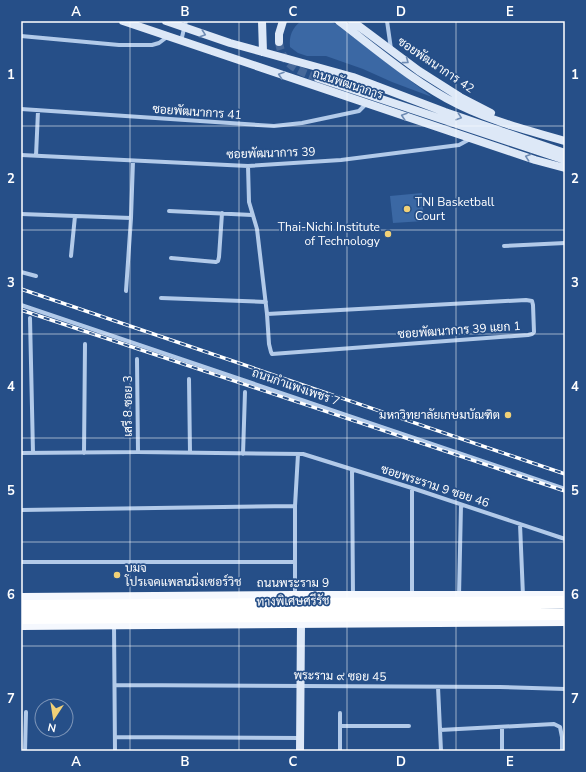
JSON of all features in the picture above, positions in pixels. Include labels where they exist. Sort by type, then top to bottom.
[{"type":"highway","name":"ทางพิเศษศรีรัช","points":[[21,606],[565,602]]},
{"type":"highway","name":"ทางพิเศษศรีรัช","points":[[21,618],[565,614]]},
{"type":"main road","name":"ถนนพัฒนาการ","points":[[123,21],[535,160],[565,168]]},
{"type":"main road","name":"ถนนพัฒนาการ","points":[[166,21],[186,24],[230,43],[353,77],[445,112],[565,153]]},
{"type":"main road","points":[[262,21],[263,52]]},
{"type":"main road","points":[[278,42],[283,21]]},
{"type":"main road","points":[[339,21],[440,95],[471,110],[510,125],[565,141]]},
{"type":"main road","name":"ซอยพัฒนาการ 42","points":[[352,21],[419,71],[455,94],[510,125]]},
{"type":"main road","points":[[318,78],[565,160]]},
{"type":"main road","name":"ถนนพระราม 9","points":[[21,598],[565,596]]},
{"type":"main road","points":[[21,625],[565,621]]},
{"type":"main road","points":[[300,751],[301,622]]},
{"type":"street","points":[[387,21],[391,49]]},
{"type":"street","points":[[181,41],[186,24]]},
{"type":"street","points":[[21,36],[119,45],[152,45],[159,43],[167,37]]},
{"type":"street","name":"ซอยพัฒนาการ 41","points":[[21,110],[274,126],[302,123],[359,110],[367,103]]},
{"type":"street","points":[[36,156],[38,111]]},
{"type":"street","name":"ซอยพัฒนาการ 39","points":[[21,155],[248,166],[341,160],[459,145],[472,138]]},
{"type":"street","points":[[126,291],[133,161]]},
{"type":"street","name":"ซอยพัฒนาการ 39 แยก 1","points":[[248,166],[248,202],[257,229],[271,352],[275,354],[528,335],[534,332],[533,305],[532,301],[526,300],[267,314]]},
{"type":"street","points":[[169,211],[252,215]]},
{"type":"street","points":[[171,258],[218,261],[222,213]]},
{"type":"street","points":[[21,214],[131,218]]},
{"type":"street","points":[[71,256],[76,216]]},
{"type":"street","points":[[504,246],[565,243]]},
{"type":"street","points":[[21,272],[36,276]]},
{"type":"street","points":[[160,298],[266,302]]},
{"type":"street","name":"ถนนกำแพงเพชร 7","points":[[21,304],[565,489]]},
{"type":"street","points":[[30,318],[33,453]]},
{"type":"street","points":[[84,453],[85,344]]},
{"type":"street","name":"เสรี 8 ซอย 3","points":[[137,359],[138,452]]},
{"type":"street","points":[[189,379],[190,454]]},
{"type":"street","points":[[243,454],[245,392]]},
{"type":"street","name":"ซอยพระราม 9 ซอย 46","points":[[21,453],[138,452],[190,454],[298,454],[412,488],[565,539]]},
{"type":"street","points":[[295,596],[294,506],[298,454]]},
{"type":"street","points":[[352,470],[353,596]]},
{"type":"street","points":[[412,488],[412,596]]},
{"type":"street","points":[[460,596],[461,505]]},
{"type":"street","points":[[21,510],[294,506]]},
{"type":"street","points":[[520,524],[523,596]]},
{"type":"street","points":[[21,562],[295,562]]},
{"type":"street","points":[[114,624],[115,751]]},
{"type":"street","name":"พระราม ๙ ซอย 45","points":[[115,685],[565,689]]},
{"type":"street","points":[[438,687],[441,751]]},
{"type":"street","points":[[25,751],[26,712]]},
{"type":"street","points":[[340,713],[340,751]]},
{"type":"street","points":[[440,730],[554,724],[560,727],[562,731],[562,751]]},
{"type":"street","points":[[340,726],[409,726]]},
{"type":"street","points":[[502,727],[502,751]]},
{"type":"street","points":[[115,737],[300,738]]},
{"type":"shaded area","points":[[301,21],[329,21],[336,24],[432,97],[363,69],[326,56],[307,56],[298,53],[290,47],[290,39],[293,29]]},
{"type":"shaded area","name":"TNI Basketball Court","points":[[422,193],[424,221],[393,223],[390,196]]},
{"type":"tunnel","points":[[279,42],[287,62],[298,70],[318,78]]},
{"type":"railway","points":[[21,289],[565,474]]},
{"type":"railway","points":[[21,310],[565,491]]},
{"type":"place","name":"TNI Basketball Court","points":[[407,209]]},
{"type":"place","name":"Thai-Nichi Institute of Technology","points":[[388,234]]},
{"type":"place","name":"มหาวิทยาลัยเกษมบัณฑิต","points":[[508,415]]},
{"type":"place","name":"บมจ โปรเจคแพลนนิ่งเซอร์วิช","points":[[117,575]]}]
